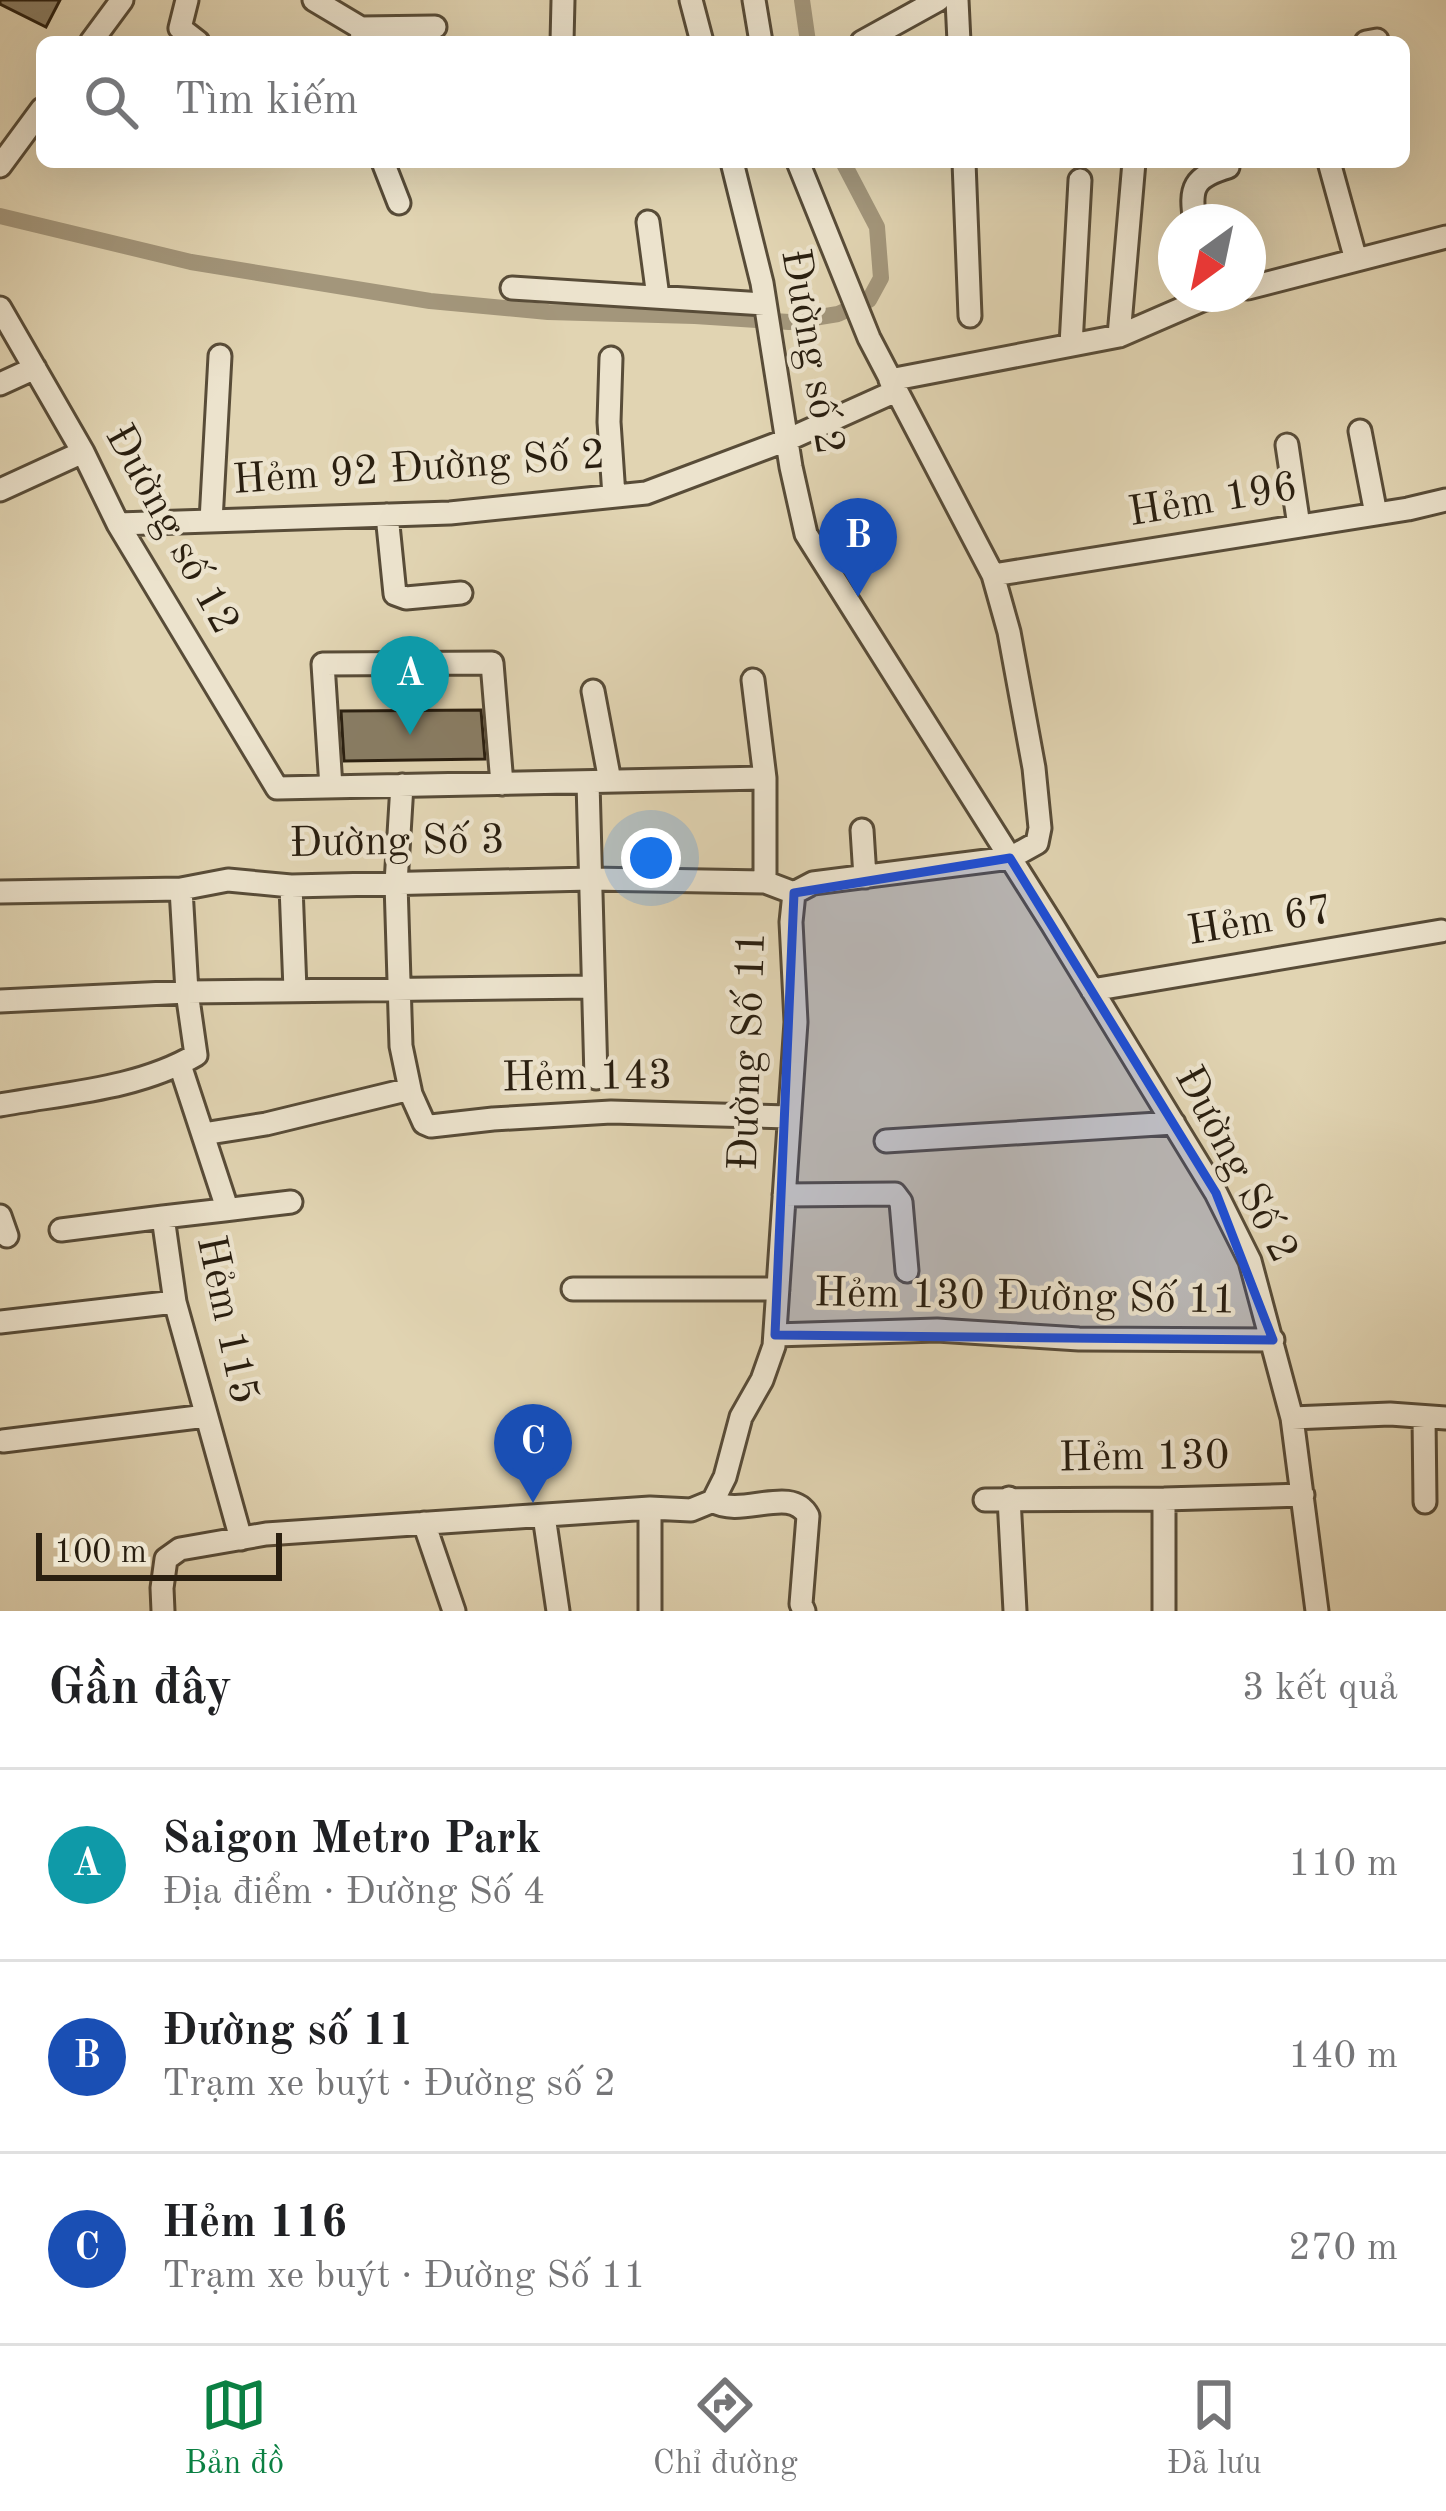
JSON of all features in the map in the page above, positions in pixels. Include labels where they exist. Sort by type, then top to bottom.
[{"type":"street","points":[[96,36],[122,0]]},
{"type":"street","points":[[187,0],[180,28],[190,36]]},
{"type":"street","points":[[314,0],[362,35],[435,27]]},
{"type":"street","points":[[562,36],[563,0]]},
{"type":"street","points":[[691,0],[700,36]]},
{"type":"street","points":[[754,0],[760,36]]},
{"type":"street","points":[[873,36],[938,0]]},
{"type":"street","points":[[957,0],[959,36]]},
{"type":"street","points":[[0,166],[36,117]]},
{"type":"street","points":[[385,168],[399,202]]},
{"type":"street","name":"Đường số 2","points":[[733,168],[765,304],[806,534],[1010,858]]},
{"type":"street","points":[[800,168],[865,329],[993,575],[1009,632],[1040,828],[1037,843],[1010,858]]},
{"type":"street","points":[[964,168],[970,316]]},
{"type":"street","points":[[1119,336],[1133,168]]},
{"type":"street","points":[[1193,204],[1195,187],[1205,176],[1225,168]]},
{"type":"street","points":[[1331,168],[1356,260]]},
{"type":"street","points":[[1071,345],[1080,180]]},
{"type":"street","points":[[648,222],[658,297]]},
{"type":"street","points":[[1266,283],[1446,237]]},
{"type":"street","points":[[512,288],[765,304]]},
{"type":"street","name":"Đường số 12","points":[[0,308],[83,452],[118,524],[277,788],[331,787]]},
{"type":"street","name":"Hẻm 92 Đường Số 2","points":[[118,524],[450,513],[646,493],[787,440],[893,386],[1119,336],[1175,312]]},
{"type":"street","points":[[211,521],[220,356]]},
{"type":"street","points":[[611,358],[614,496]]},
{"type":"street","points":[[0,384],[35,368]]},
{"type":"street","points":[[1360,431],[1376,514]]},
{"type":"street","points":[[1287,445],[1299,526]]},
{"type":"street","points":[[0,490],[83,452]]},
{"type":"street","name":"Hẻm 196","points":[[993,575],[1446,500]]},
{"type":"street","points":[[387,515],[395,594],[406,598],[461,593]]},
{"type":"street","points":[[502,784],[492,663],[323,664],[331,787],[402,785],[502,784],[599,782],[765,778]]},
{"type":"street","points":[[753,680],[765,778],[765,882]]},
{"type":"street","points":[[593,691],[599,782],[590,879],[596,1078]]},
{"type":"street","points":[[203,1134],[266,1124],[410,1089],[401,1046],[396,884],[402,785]]},
{"type":"street","points":[[862,830],[865,877]]},
{"type":"street","name":"Đường Số 11","points":[[713,1501],[741,1417],[774,1346],[796,1022],[794,893],[814,884],[1010,858]]},
{"type":"street","name":"Đường Số 2","points":[[1010,858],[1216,1193],[1250,1261],[1292,1418],[1317,1611]]},
{"type":"street","name":"Đường Số 3","points":[[0,892],[181,889],[228,880],[291,886],[590,879],[765,882],[794,893]]},
{"type":"street","points":[[291,886],[295,991]]},
{"type":"street","points":[[0,1105],[136,1081],[196,1055],[181,889]]},
{"type":"street","name":"Hẻm 67","points":[[1092,990],[1441,932]]},
{"type":"street","points":[[0,1001],[187,992],[593,987]]},
{"type":"street","points":[[180,1065],[226,1204],[224,1210]]},
{"type":"street","name":"Hẻm 143","points":[[410,1089],[430,1126],[611,1112],[789,1117]]},
{"type":"street","points":[[886,1141],[1174,1124]]},
{"type":"street","points":[[784,1196],[896,1193],[901,1202],[907,1271]]},
{"type":"street","points":[[164,1217],[291,1202]]},
{"type":"street","name":"Hẻm 115","points":[[61,1230],[164,1217],[175,1302],[241,1539]]},
{"type":"street","points":[[573,1288],[778,1288]]},
{"type":"street","points":[[0,1322],[175,1302]]},
{"type":"street","name":"Hẻm 130 Đường Số 11","points":[[775,1335],[937,1330],[1078,1339],[1273,1340]]},
{"type":"street","points":[[3,1441],[206,1416]]},
{"type":"street","points":[[1292,1418],[1435,1417],[1424,1502]]},
{"type":"street","name":"Hẻm 130","points":[[985,1500],[1303,1495]]},
{"type":"street","points":[[1009,1498],[1016,1611]]},
{"type":"street","points":[[1164,1499],[1164,1611]]},
{"type":"street","points":[[163,1611],[166,1559],[180,1549],[424,1523],[650,1508],[691,1510],[713,1501],[728,1508],[782,1502],[799,1503],[805,1509],[804,1611]]},
{"type":"street","points":[[650,1508],[650,1611]]},
{"type":"street","points":[[544,1516],[557,1611]]},
{"type":"street","points":[[424,1523],[454,1611]]},
{"type":"highlighted area","points":[[1010,858],[1216,1193],[1273,1340],[775,1335],[794,893]]},
{"type":"building","points":[[0,0],[60,0],[46,27]]},
{"type":"building","points":[[481,710],[485,759],[344,761],[341,711]]},
{"type":"waterway","points":[[802,0],[807,36]]},
{"type":"waterway","points":[[0,216],[191,262],[430,301],[548,312],[789,322],[838,314],[869,300],[881,278],[877,227],[846,168]]},
{"type":"place","name":"Đường số 11","points":[[858,597]]},
{"type":"place","name":"Saigon Metro Park","points":[[410,735]]},
{"type":"place","name":"Hẻm 116","points":[[533,1503]]}]
